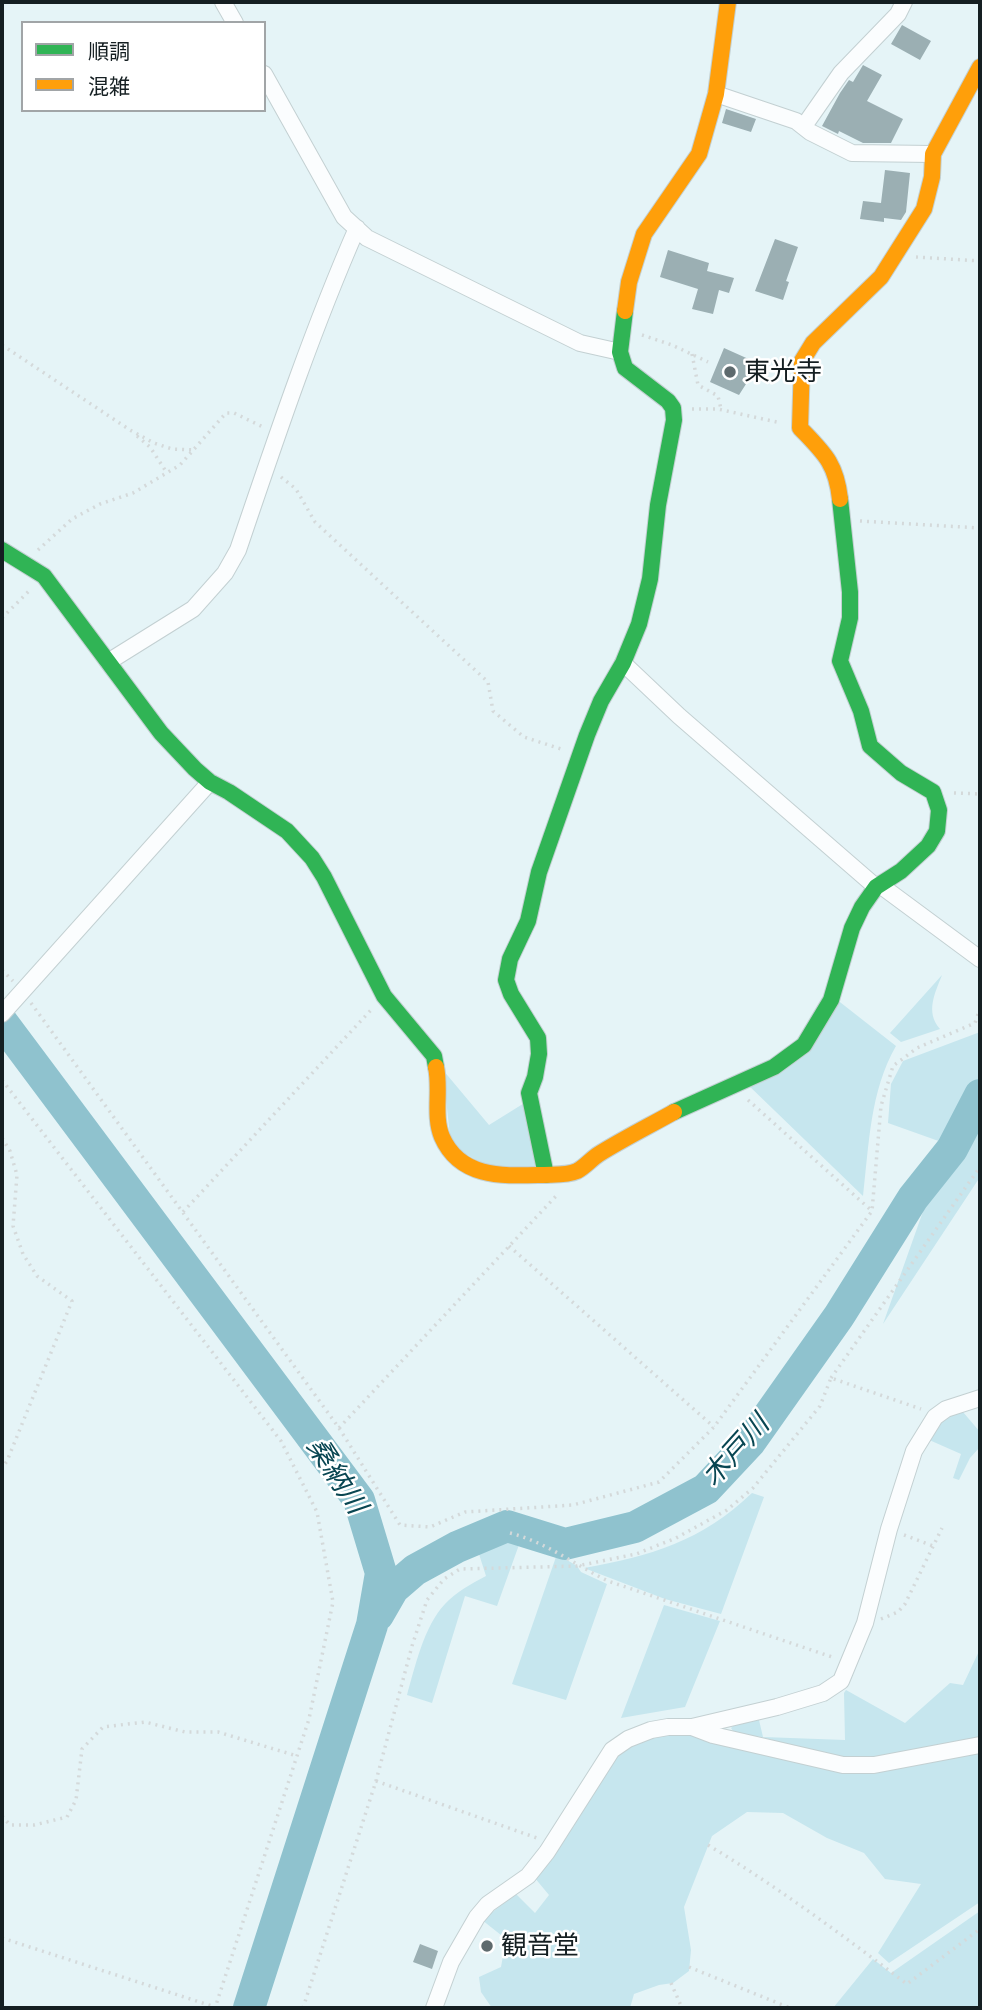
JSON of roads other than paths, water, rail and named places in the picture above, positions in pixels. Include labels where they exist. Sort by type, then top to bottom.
[{"type":"street","points":[[223,2],[234,21]]},
{"type":"street","points":[[546,1175],[529,1093],[539,1054],[538,1038],[511,995],[506,980],[510,959],[528,921],[539,872],[579,755],[601,701],[623,663],[639,624],[650,579],[658,505],[674,420],[673,408],[668,401],[625,368],[620,352],[629,282],[644,234],[681,183],[698,154],[716,94],[728,2]]},
{"type":"street","points":[[804,127],[841,73],[898,14],[904,2]]},
{"type":"street","points":[[2,550],[44,576],[161,733],[210,782],[287,831],[312,858],[384,996],[434,1056],[439,1079],[438,1122],[449,1150],[460,1161],[480,1172],[512,1177],[569,1174],[580,1170],[596,1156],[690,1103],[774,1067],[799,1050],[810,1039],[836,987],[852,928],[862,907],[878,886],[901,872],[928,846],[937,831],[939,810],[933,792],[901,773],[870,746],[861,711],[840,661],[850,618],[850,592],[838,483],[833,467],[820,447],[800,428],[802,361],[830,325],[881,277],[924,209],[928,199],[933,154],[980,66]]},
{"type":"street","points":[[266,78],[344,217],[367,238],[580,344],[620,352]]},
{"type":"street","points":[[716,94],[796,121],[810,132],[852,153],[933,154]]},
{"type":"street","points":[[108,662],[193,609],[225,573],[238,550],[324,302],[357,228]]},
{"type":"street","points":[[623,663],[679,716],[878,886],[980,959]]},
{"type":"street","points":[[2,1014],[210,782]]},
{"type":"street","points":[[434,2008],[451,1962],[477,1917],[488,1904],[528,1876],[552,1844],[612,1750],[628,1739],[651,1730],[692,1727],[824,1693],[841,1681],[865,1623],[914,1451],[935,1417],[946,1409],[980,1398]]},
{"type":"street","points":[[692,1727],[713,1735],[843,1765],[874,1765],[980,1745]]},
{"type":"waterway","name":"桑納川","points":[[2,1022],[359,1500],[381,1573],[372,1625],[249,2008]]},
{"type":"waterway","name":"木戸川","points":[[378,1615],[393,1589],[415,1570],[457,1547],[507,1526],[565,1544],[635,1527],[706,1489],[750,1442],[839,1316],[913,1198],[952,1149],[980,1095]]},
{"type":"place","name":"東光寺","points":[[730,372]]},
{"type":"place","name":"観音堂","points":[[487,1946]]}]
